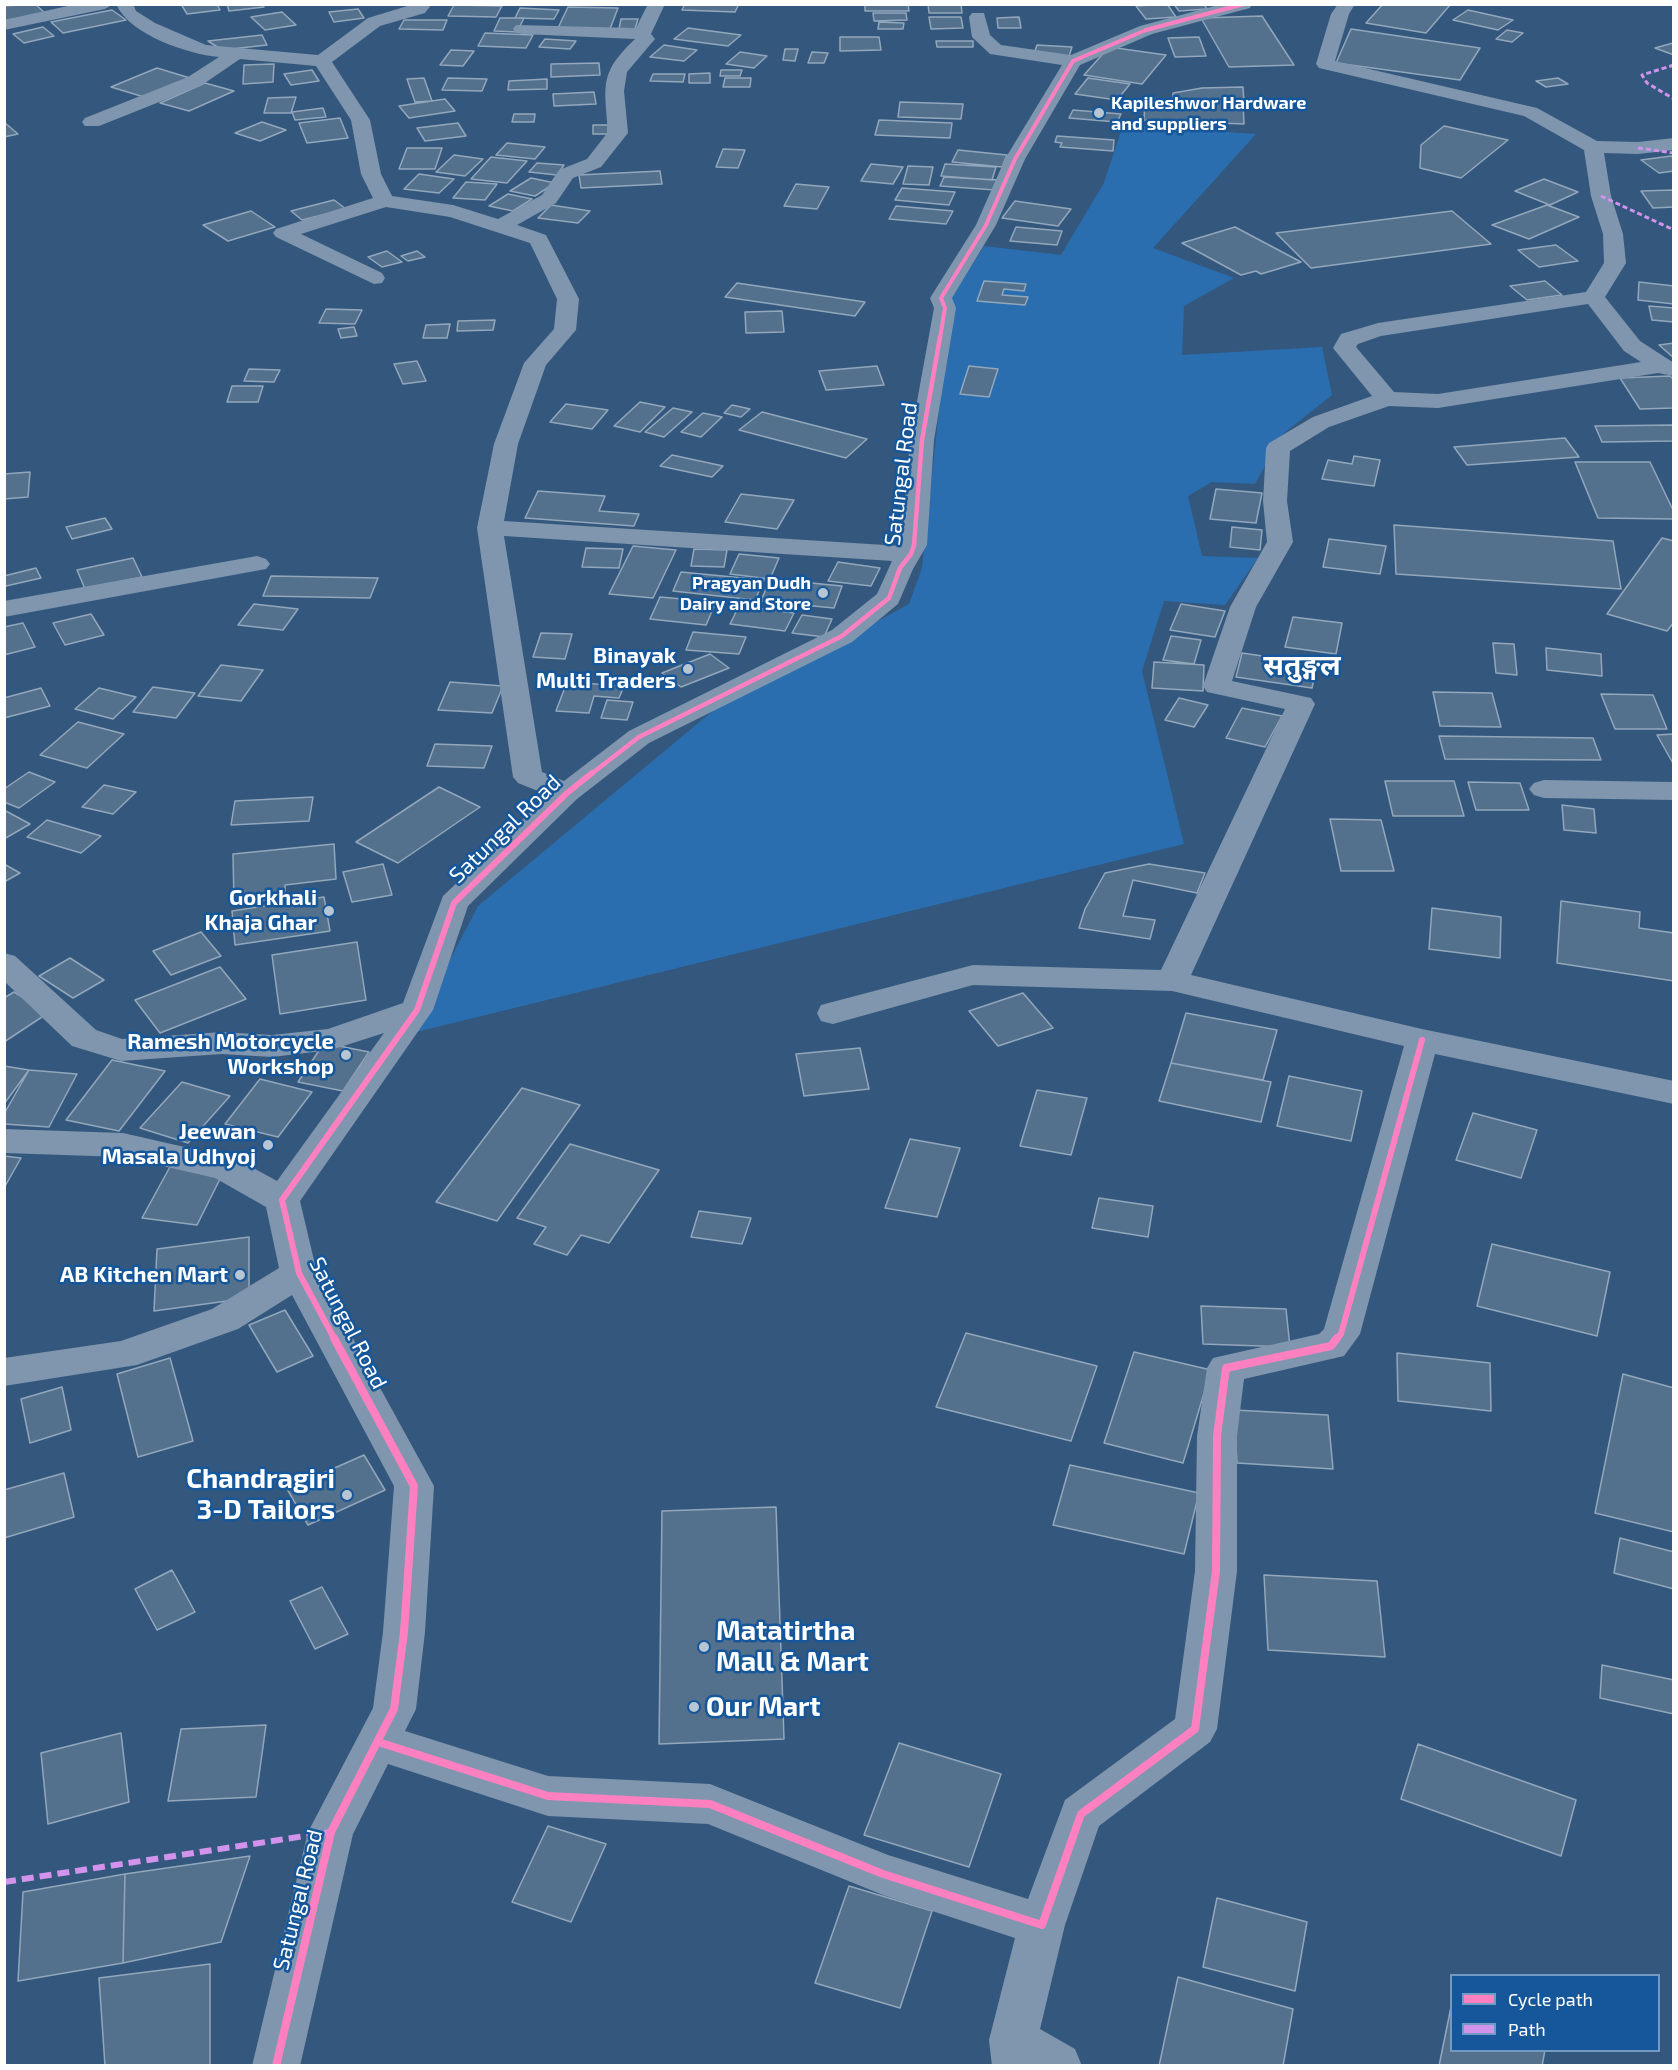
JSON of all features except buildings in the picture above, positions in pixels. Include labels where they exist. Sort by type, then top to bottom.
[{"type":"street","points":[[4,25],[105,4]]},
{"type":"street","points":[[124,4],[129,14],[184,44],[235,54],[322,61],[374,22],[419,9],[424,4]]},
{"type":"street","points":[[642,34],[657,4]]},
{"type":"street","points":[[978,17],[981,37],[996,50],[1073,62],[1146,30],[1244,4]]},
{"type":"street","points":[[1347,4],[1340,15],[1325,64],[1530,112],[1593,147],[1638,148],[1674,144]]},
{"type":"street","points":[[502,225],[549,199],[566,174],[594,163],[610,146],[618,133],[613,95],[617,68],[646,39],[642,34],[522,29]]},
{"type":"street","points":[[92,122],[195,81],[235,54]]},
{"type":"street","points":[[322,61],[357,111],[364,132],[372,184],[385,201]]},
{"type":"street","name":"Satungal Road","points":[[276,2066],[331,1832],[394,1709],[404,1632],[414,1486],[298,1273],[282,1200],[417,1010],[454,903],[567,793],[639,737],[842,636],[889,598],[900,568],[911,554],[922,440],[945,308],[941,298],[986,225],[1015,159],[1073,62]]},
{"type":"street","points":[[1387,399],[1344,348],[1350,339],[1378,330],[1594,297],[1615,263],[1613,234],[1601,196],[1593,147]]},
{"type":"street","points":[[374,278],[283,233],[385,201],[453,211],[502,225],[539,239],[568,299],[565,330],[535,363],[506,444],[490,528],[528,777],[567,793]]},
{"type":"street","points":[[1594,297],[1632,346],[1667,369]]},
{"type":"street","points":[[1172,981],[1301,704],[1217,686],[1243,607],[1280,542],[1275,501],[1278,448],[1321,422],[1387,399],[1438,400],[1667,369]]},
{"type":"street","points":[[490,528],[911,554]]},
{"type":"street","points":[[4,609],[257,564]]},
{"type":"street","points":[[1544,789],[1674,790]]},
{"type":"street","points":[[4,963],[84,1038],[121,1050],[222,1043],[272,1046],[331,1039],[417,1010]]},
{"type":"street","points":[[833,1013],[973,975],[1172,981],[1422,1040],[1674,1093]]},
{"type":"street","points":[[1058,2066],[1014,2053],[1042,1925],[1081,1814],[1195,1729],[1216,1571],[1217,1436],[1226,1368],[1331,1346],[1341,1334],[1422,1040]]},
{"type":"street","points":[[4,1141],[123,1145],[225,1168],[282,1200]]},
{"type":"street","points":[[4,1372],[124,1355],[225,1319],[298,1273]]},
{"type":"street","points":[[378,1742],[548,1796],[710,1804],[883,1875],[1042,1925]]},
{"type":"shaded area","points":[[1123,125],[1256,134],[1153,248],[1234,278],[1184,306],[1182,355],[1322,347],[1332,395],[1283,434],[1255,484],[1212,482],[1188,496],[1202,556],[1258,558],[1225,605],[1164,601],[1142,671],[1184,844],[412,1033],[478,906],[714,710],[909,604],[922,568],[951,299],[984,246],[1061,255],[1104,183]]},
{"type":"marked path","points":[[1674,65],[1642,75],[1647,83],[1674,99]]},
{"type":"marked path","points":[[1638,148],[1674,153]]},
{"type":"marked path","points":[[1601,196],[1674,230]]},
{"type":"marked path","points":[[4,1882],[331,1832]]},
{"type":"cycle path","points":[[276,2066],[331,1832],[394,1709],[404,1632],[414,1486],[299,1273],[282,1200],[417,1010],[454,903],[567,793],[639,737],[842,636],[889,598],[900,568],[911,554],[914,545],[922,440],[945,308],[941,298],[986,225],[1015,159],[1073,61],[1146,30],[1244,4]]},
{"type":"cycle path","points":[[378,1742],[548,1796],[710,1804],[883,1874],[1042,1925],[1081,1814],[1195,1729],[1216,1571],[1217,1436],[1226,1368],[1331,1346],[1341,1334],[1422,1040]]},
{"type":"place","name":"Kapileshwor Hardware and suppliers","points":[[1099,113]]},
{"type":"place","name":"Pragyan Dudh Dairy and Store","points":[[823,593]]},
{"type":"place","name":"Binayak Multi Traders","points":[[688,669]]},
{"type":"place","name":"Gorkhali Khaja Ghar","points":[[329,911]]},
{"type":"place","name":"Ramesh Motorcycle Workshop","points":[[346,1055]]},
{"type":"place","name":"Jeewan Masala Udhyoj","points":[[268,1145]]},
{"type":"place","name":"AB Kitchen Mart","points":[[240,1275]]},
{"type":"place","name":"Chandragiri 3-D Tailors","points":[[347,1495]]},
{"type":"place","name":"Matatirtha Mall & Mart","points":[[704,1647]]},
{"type":"place","name":"Our Mart","points":[[694,1707]]},
{"type":"district","name":"सतुङ्गल","points":[[1302,666]]}]
